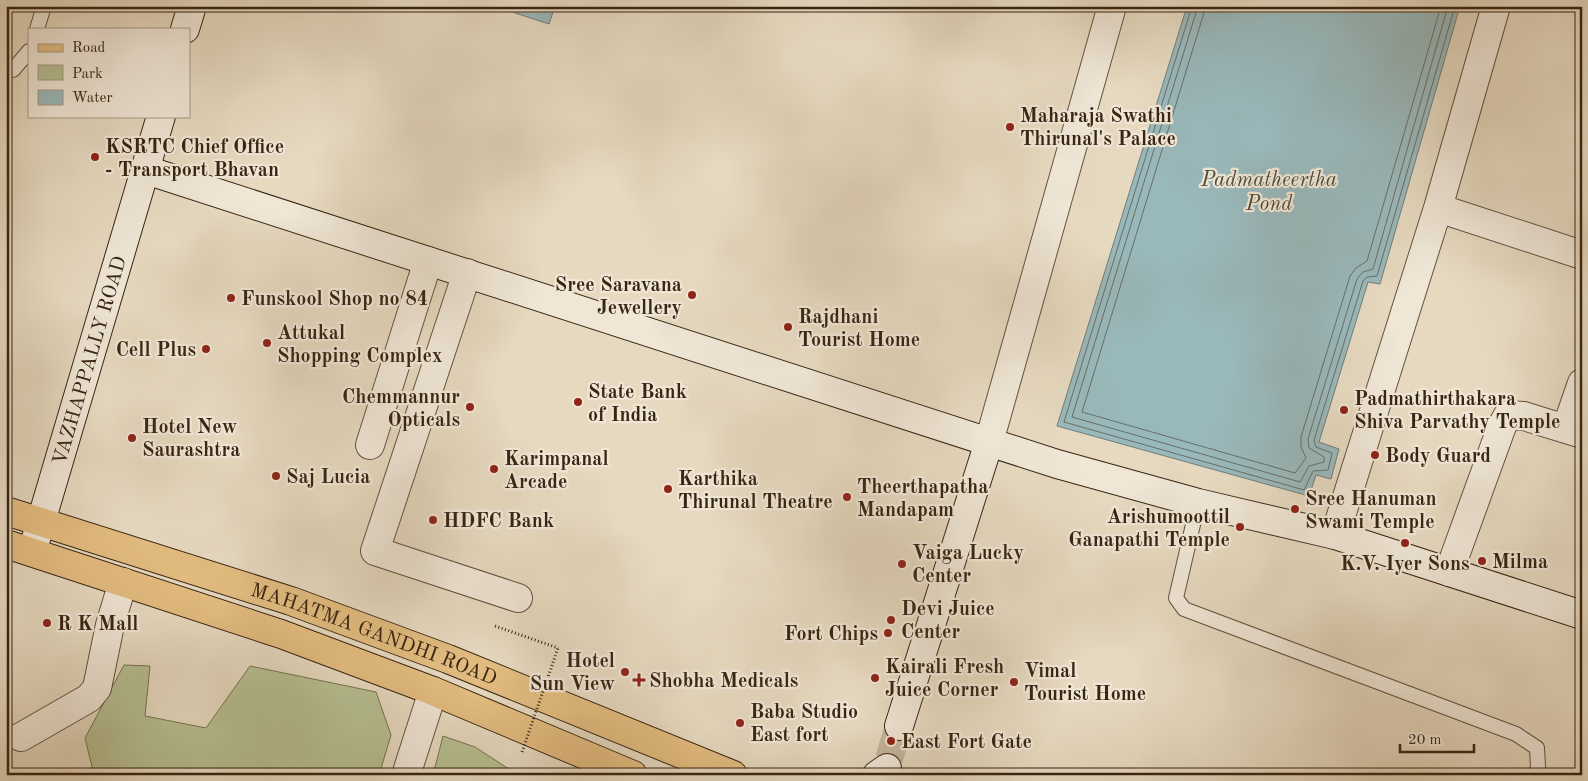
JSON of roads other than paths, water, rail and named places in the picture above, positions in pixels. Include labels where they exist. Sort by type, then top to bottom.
[{"type":"main road","name":"MAHATMA GANDHI ROAD","points":[[6,510],[291,601],[448,660],[698,768],[733,775]]},
{"type":"main road","name":"MAHATMA GANDHI ROAD","points":[[6,544],[281,634],[433,691],[633,775]]},
{"type":"street","points":[[185,28],[192,6]]},
{"type":"street","points":[[899,726],[989,442],[1112,6]]},
{"type":"street","points":[[1335,535],[1438,208],[1496,6]]},
{"type":"street","name":"VAZHAPPALLY ROAD","points":[[32,552],[160,118]]},
{"type":"street","points":[[146,170],[1057,464],[1198,503],[1335,535],[1582,615]]},
{"type":"street","points":[[1438,208],[1582,255]]},
{"type":"street","points":[[370,445],[428,261]]},
{"type":"street","points":[[467,273],[375,551],[518,598]]},
{"type":"street","points":[[1449,572],[1502,426],[1508,415],[1524,416],[1574,431],[1582,383]]},
{"type":"street","points":[[21,737],[89,698],[98,688],[110,625],[123,582]]},
{"type":"street","points":[[406,775],[433,691]]},
{"type":"lane","points":[[36,28],[44,6]]},
{"type":"lane","points":[[6,70],[13,70],[28,52]]},
{"type":"lane","points":[[1198,503],[1176,598],[1184,609],[1516,734],[1537,748],[1538,767],[1535,775]]},
{"type":"water","points":[[507,6],[555,6],[549,24],[506,10]]},
{"type":"water","name":"Padmatheertha Pond","points":[[1187,6],[1460,6],[1380,284],[1368,282],[1319,442],[1339,449],[1331,479],[1316,475],[1309,496],[1057,426]]},
{"type":"tunnel","points":[[889,759],[899,726]]},
{"type":"place","name":"Maharaja Swathi Thirunal's Palace","points":[[1010,127]]},
{"type":"place","name":"KSRTC Chief Office - Transport Bhavan","points":[[95,157]]},
{"type":"place","name":"Sree Saravana Jewellery","points":[[692,295]]},
{"type":"place","name":"Funskool Shop no 84","points":[[231,298]]},
{"type":"place","name":"Rajdhani Tourist Home","points":[[788,327]]},
{"type":"place","name":"Attukal Shopping Complex","points":[[267,343]]},
{"type":"place","name":"Cell Plus","points":[[206,349]]},
{"type":"place","name":"State Bank of India","points":[[578,402]]},
{"type":"place","name":"Chemmannur Opticals","points":[[470,407]]},
{"type":"place","name":"Padmathirthakara Shiva Parvathy Temple","points":[[1344,410]]},
{"type":"place","name":"Hotel New Saurashtra","points":[[132,438]]},
{"type":"place","name":"Body Guard","points":[[1375,455]]},
{"type":"place","name":"Karimpanal Arcade","points":[[494,469]]},
{"type":"place","name":"Saj Lucia","points":[[276,476]]},
{"type":"place","name":"Karthika Thirunal Theatre","points":[[668,489]]},
{"type":"place","name":"Theerthapatha Mandapam","points":[[847,497]]},
{"type":"place","name":"Sree Hanuman Swami Temple","points":[[1295,509]]},
{"type":"place","name":"HDFC Bank","points":[[433,520]]},
{"type":"place","name":"Arishumoottil Ganapathi Temple","points":[[1240,527]]},
{"type":"place","name":"K.V. Iyer Sons","points":[[1405,543]]},
{"type":"place","name":"Milma","points":[[1482,561]]},
{"type":"place","name":"Vaiga Lucky Center","points":[[902,564]]},
{"type":"place","name":"Devi Juice Center","points":[[891,620]]},
{"type":"place","name":"R K Mall","points":[[47,623]]},
{"type":"place","name":"Fort Chips","points":[[888,633]]},
{"type":"place","name":"Hotel Sun View","points":[[625,672]]},
{"type":"place","name":"Kairali Fresh Juice Corner","points":[[875,678]]},
{"type":"place","name":"Shobha Medicals","points":[[639,680]]},
{"type":"place","name":"Vimal Tourist Home","points":[[1014,682]]},
{"type":"place","name":"Baba Studio East fort","points":[[740,723]]},
{"type":"place","name":"East Fort Gate","points":[[891,741]]}]
